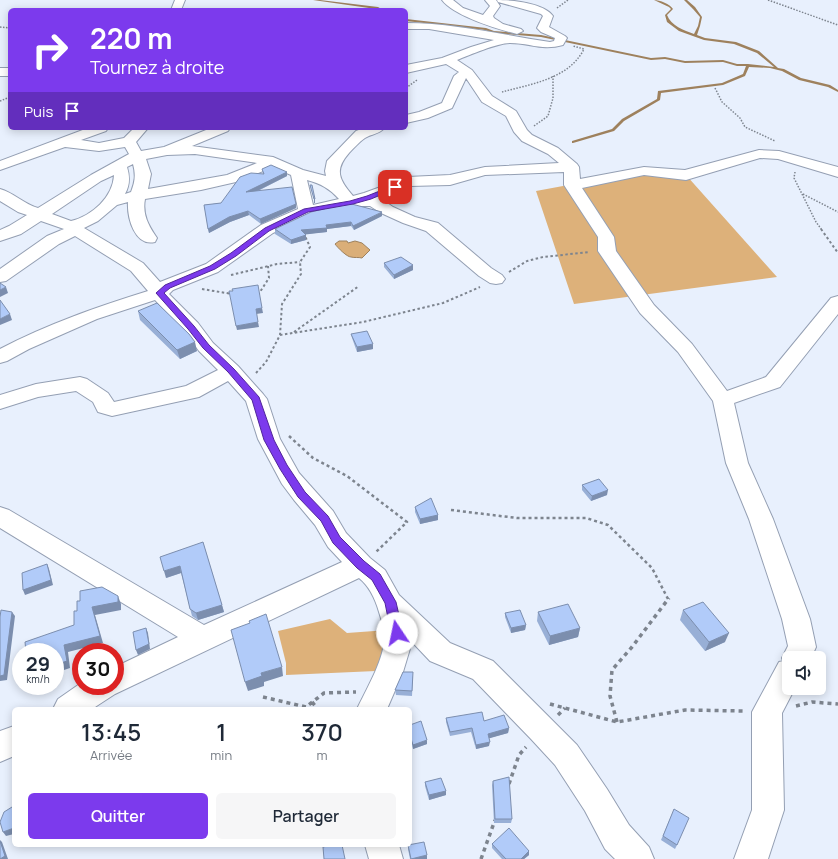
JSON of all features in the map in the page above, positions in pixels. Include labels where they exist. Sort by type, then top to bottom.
[{"type":"street","points":[[447,0],[459,10],[515,31],[549,31]]},
{"type":"street","points":[[490,0],[494,6],[488,15],[489,20],[494,23]]},
{"type":"street","points":[[408,26],[429,26],[550,45],[559,43],[561,38],[559,35],[543,28],[548,16],[545,12],[502,0]]},
{"type":"street","points":[[408,69],[448,60],[475,49],[509,39]]},
{"type":"street","points":[[448,60],[468,73],[487,99],[512,114],[521,132],[526,138],[553,152],[572,176],[606,237],[606,250],[647,309],[685,348],[723,400],[737,463],[761,519],[796,620],[802,646],[800,651]]},
{"type":"street","points":[[408,119],[423,115],[447,105],[460,76],[468,73]]},
{"type":"street","points":[[0,166],[97,130]]},
{"type":"street","points":[[167,151],[210,130]]},
{"type":"street","points":[[214,130],[242,148],[251,159]]},
{"type":"street","points":[[336,186],[332,170],[334,161],[361,134],[372,130]]},
{"type":"street","points":[[64,143],[99,146],[134,133],[137,156],[143,173],[143,181],[136,203],[138,221],[143,232],[149,238]]},
{"type":"street","points":[[0,236],[14,230],[96,178],[137,156],[167,151],[195,150],[274,161],[298,173],[328,181],[336,186],[350,202]]},
{"type":"street","points":[[0,358],[22,345],[90,315],[163,290],[212,268],[267,229],[306,210],[369,197],[408,182],[450,180],[485,171],[572,176],[644,171],[686,175],[759,154],[779,155],[838,172]]},
{"type":"street","points":[[112,201],[139,195],[178,190],[232,178],[274,161]]},
{"type":"street","points":[[0,277],[53,240],[84,222],[112,201],[122,184],[122,171],[119,166]]},
{"type":"street","points":[[298,173],[306,210]]},
{"type":"street","points":[[0,194],[24,209],[73,228],[137,266],[163,290],[206,347],[231,371],[260,408],[269,440],[290,478],[302,494],[324,518],[337,540],[376,577],[390,602],[396,623],[398,643],[389,672],[376,700]]},
{"type":"street","points":[[350,202],[373,201],[387,210],[410,220],[432,227],[485,272],[496,279]]},
{"type":"street","points":[[723,400],[773,382],[838,302]]},
{"type":"street","points":[[0,402],[36,391],[80,384],[101,398],[106,407],[112,409],[192,392],[231,371]]},
{"type":"street","points":[[0,516],[203,638]]},
{"type":"street","points":[[124,677],[203,638],[362,565]]},
{"type":"street","points":[[390,602],[440,652],[484,670],[543,715],[566,755],[596,800],[616,837],[637,859]]},
{"type":"street","points":[[751,859],[768,810],[767,712],[782,684]]},
{"type":"street","points":[[71,707],[88,695]]},
{"type":"street","points":[[0,747],[12,741]]},
{"type":"street","points":[[383,847],[386,859]]},
{"type":"path","points":[[768,0],[838,25]]},
{"type":"path","points":[[485,95],[502,92],[553,76],[567,69],[582,56],[584,49],[559,43]]},
{"type":"path","points":[[526,138],[534,126],[548,116],[553,98],[553,76]]},
{"type":"path","points":[[715,88],[722,102],[740,118],[745,127],[777,142],[797,160],[794,178],[816,222],[838,253]]},
{"type":"path","points":[[803,194],[838,212]]},
{"type":"path","points":[[306,210],[300,222],[310,247],[300,262],[301,274],[282,304],[280,335],[266,362],[255,374],[260,408],[314,458],[347,476],[407,522],[362,565]]},
{"type":"path","points":[[280,335],[363,322],[443,303],[496,279],[526,261],[543,257],[606,250]]},
{"type":"path","points":[[228,275],[277,264],[300,262]]},
{"type":"path","points":[[254,296],[258,295],[268,282],[270,274],[268,266]]},
{"type":"path","points":[[292,333],[359,286]]},
{"type":"path","points":[[163,290],[210,289],[236,295]]},
{"type":"path","points":[[451,510],[516,518],[586,518],[608,524],[652,568],[669,598],[632,647],[612,670],[610,696],[617,722]]},
{"type":"path","points":[[264,697],[306,707],[324,693],[376,700]]},
{"type":"path","points":[[312,702],[316,707]]},
{"type":"path","points":[[506,790],[519,755],[543,715],[565,708],[617,722],[685,710],[767,712],[812,702],[838,704]]},
{"type":"path","points":[[543,715],[565,708]]},
{"type":"path","points":[[481,859],[497,816]]},
{"type":"shaded area","points":[[644,171],[686,175],[777,277],[574,304],[536,191]]},
{"type":"shaded area","points":[[339,241],[347,241],[348,243],[355,241],[362,243],[370,250],[362,258],[349,257],[335,244]]},
{"type":"shaded area","points":[[330,619],[347,633],[388,630],[384,653],[376,671],[286,675],[286,663],[278,631]]},
{"type":"building","points":[[271,165],[287,172],[246,192],[292,187],[296,204],[260,219],[248,211],[229,217],[208,229],[204,205],[221,203],[240,177],[251,173],[264,174],[262,169]]},
{"type":"building","points":[[310,185],[312,185],[315,199],[314,199]]},
{"type":"building","points":[[348,203],[382,212],[353,226],[351,222],[326,225],[327,228],[301,230],[306,235],[291,240],[275,229],[311,212]]},
{"type":"building","points":[[401,257],[413,265],[394,275],[384,263]]},
{"type":"building","points":[[0,283],[6,287],[0,290]]},
{"type":"building","points":[[258,285],[262,308],[256,309],[258,322],[236,326],[229,291],[233,291],[232,289]]},
{"type":"building","points":[[0,300],[10,314],[0,319]]},
{"type":"building","points":[[157,303],[189,334],[195,342],[177,350],[138,311]]},
{"type":"building","points":[[367,331],[373,344],[357,347],[351,334]]},
{"type":"building","points":[[599,479],[608,490],[592,496],[582,485]]},
{"type":"building","points":[[431,498],[438,515],[420,519],[415,507]]},
{"type":"building","points":[[203,542],[222,605],[196,613],[190,609],[180,566],[164,571],[160,557]]},
{"type":"building","points":[[47,564],[51,580],[23,590],[22,573]]},
{"type":"building","points":[[102,587],[118,596],[118,602],[92,607],[100,636],[64,645],[64,643],[25,643],[74,625],[74,611],[77,611],[77,601],[80,601],[80,591]]},
{"type":"building","points":[[703,602],[729,633],[709,642],[683,610]]},
{"type":"building","points":[[568,604],[580,628],[550,636],[538,612]]},
{"type":"building","points":[[1,610],[12,612],[4,675],[0,676],[0,617]]},
{"type":"building","points":[[520,610],[526,625],[511,628],[505,613]]},
{"type":"building","points":[[266,614],[282,667],[261,673],[262,676],[245,682],[231,630],[250,623],[249,621]]},
{"type":"building","points":[[146,628],[149,644],[136,650],[133,632]]},
{"type":"building","points":[[64,645],[67,661],[64,662]]},
{"type":"building","points":[[403,672],[413,672],[412,691],[395,690]]},
{"type":"building","points":[[482,712],[484,721],[504,715],[509,728],[488,734],[490,742],[476,745],[472,728],[450,732],[446,718]]},
{"type":"building","points":[[421,721],[427,740],[413,745],[412,724]]},
{"type":"building","points":[[509,777],[512,819],[495,819],[493,781]]},
{"type":"building","points":[[441,778],[446,791],[429,795],[425,782]]},
{"type":"building","points":[[12,807],[12,829],[3,832],[0,822],[4,812]]},
{"type":"building","points":[[674,809],[689,818],[677,845],[663,836]]},
{"type":"building","points":[[509,828],[529,851],[521,859],[506,859],[492,844]]},
{"type":"building","points":[[0,841],[5,856],[0,859]]},
{"type":"building","points":[[424,842],[427,855],[411,859],[408,847],[412,847],[412,844]]},
{"type":"building","points":[[323,847],[342,847],[345,859],[324,859]]},
{"type":"waterway","points":[[314,0],[378,8]]},
{"type":"waterway","points":[[655,0],[670,6],[672,9],[666,15],[668,21],[680,30],[695,36]]},
{"type":"waterway","points":[[685,0],[701,17],[695,36]]},
{"type":"waterway","points":[[408,20],[486,29],[493,32],[541,36],[651,59],[665,58],[685,62],[723,61],[737,65],[748,66]]},
{"type":"waterway","points":[[695,36],[704,39],[735,43],[758,52],[777,68]]},
{"type":"waterway","points":[[573,142],[613,130],[623,120],[659,99],[659,92],[723,84],[744,75],[748,66]]},
{"type":"waterway","points":[[748,66],[770,67],[783,70],[800,79],[829,86],[838,91]]},
{"type":"route","points":[[395,187],[369,197],[350,202],[306,210],[267,229],[212,268],[168,286],[159,293],[191,327],[206,347],[231,371],[256,399],[263,417],[269,440],[290,478],[302,494],[324,518],[337,540],[361,565],[363,565],[376,577],[390,602],[396,623],[397,633]]}]
